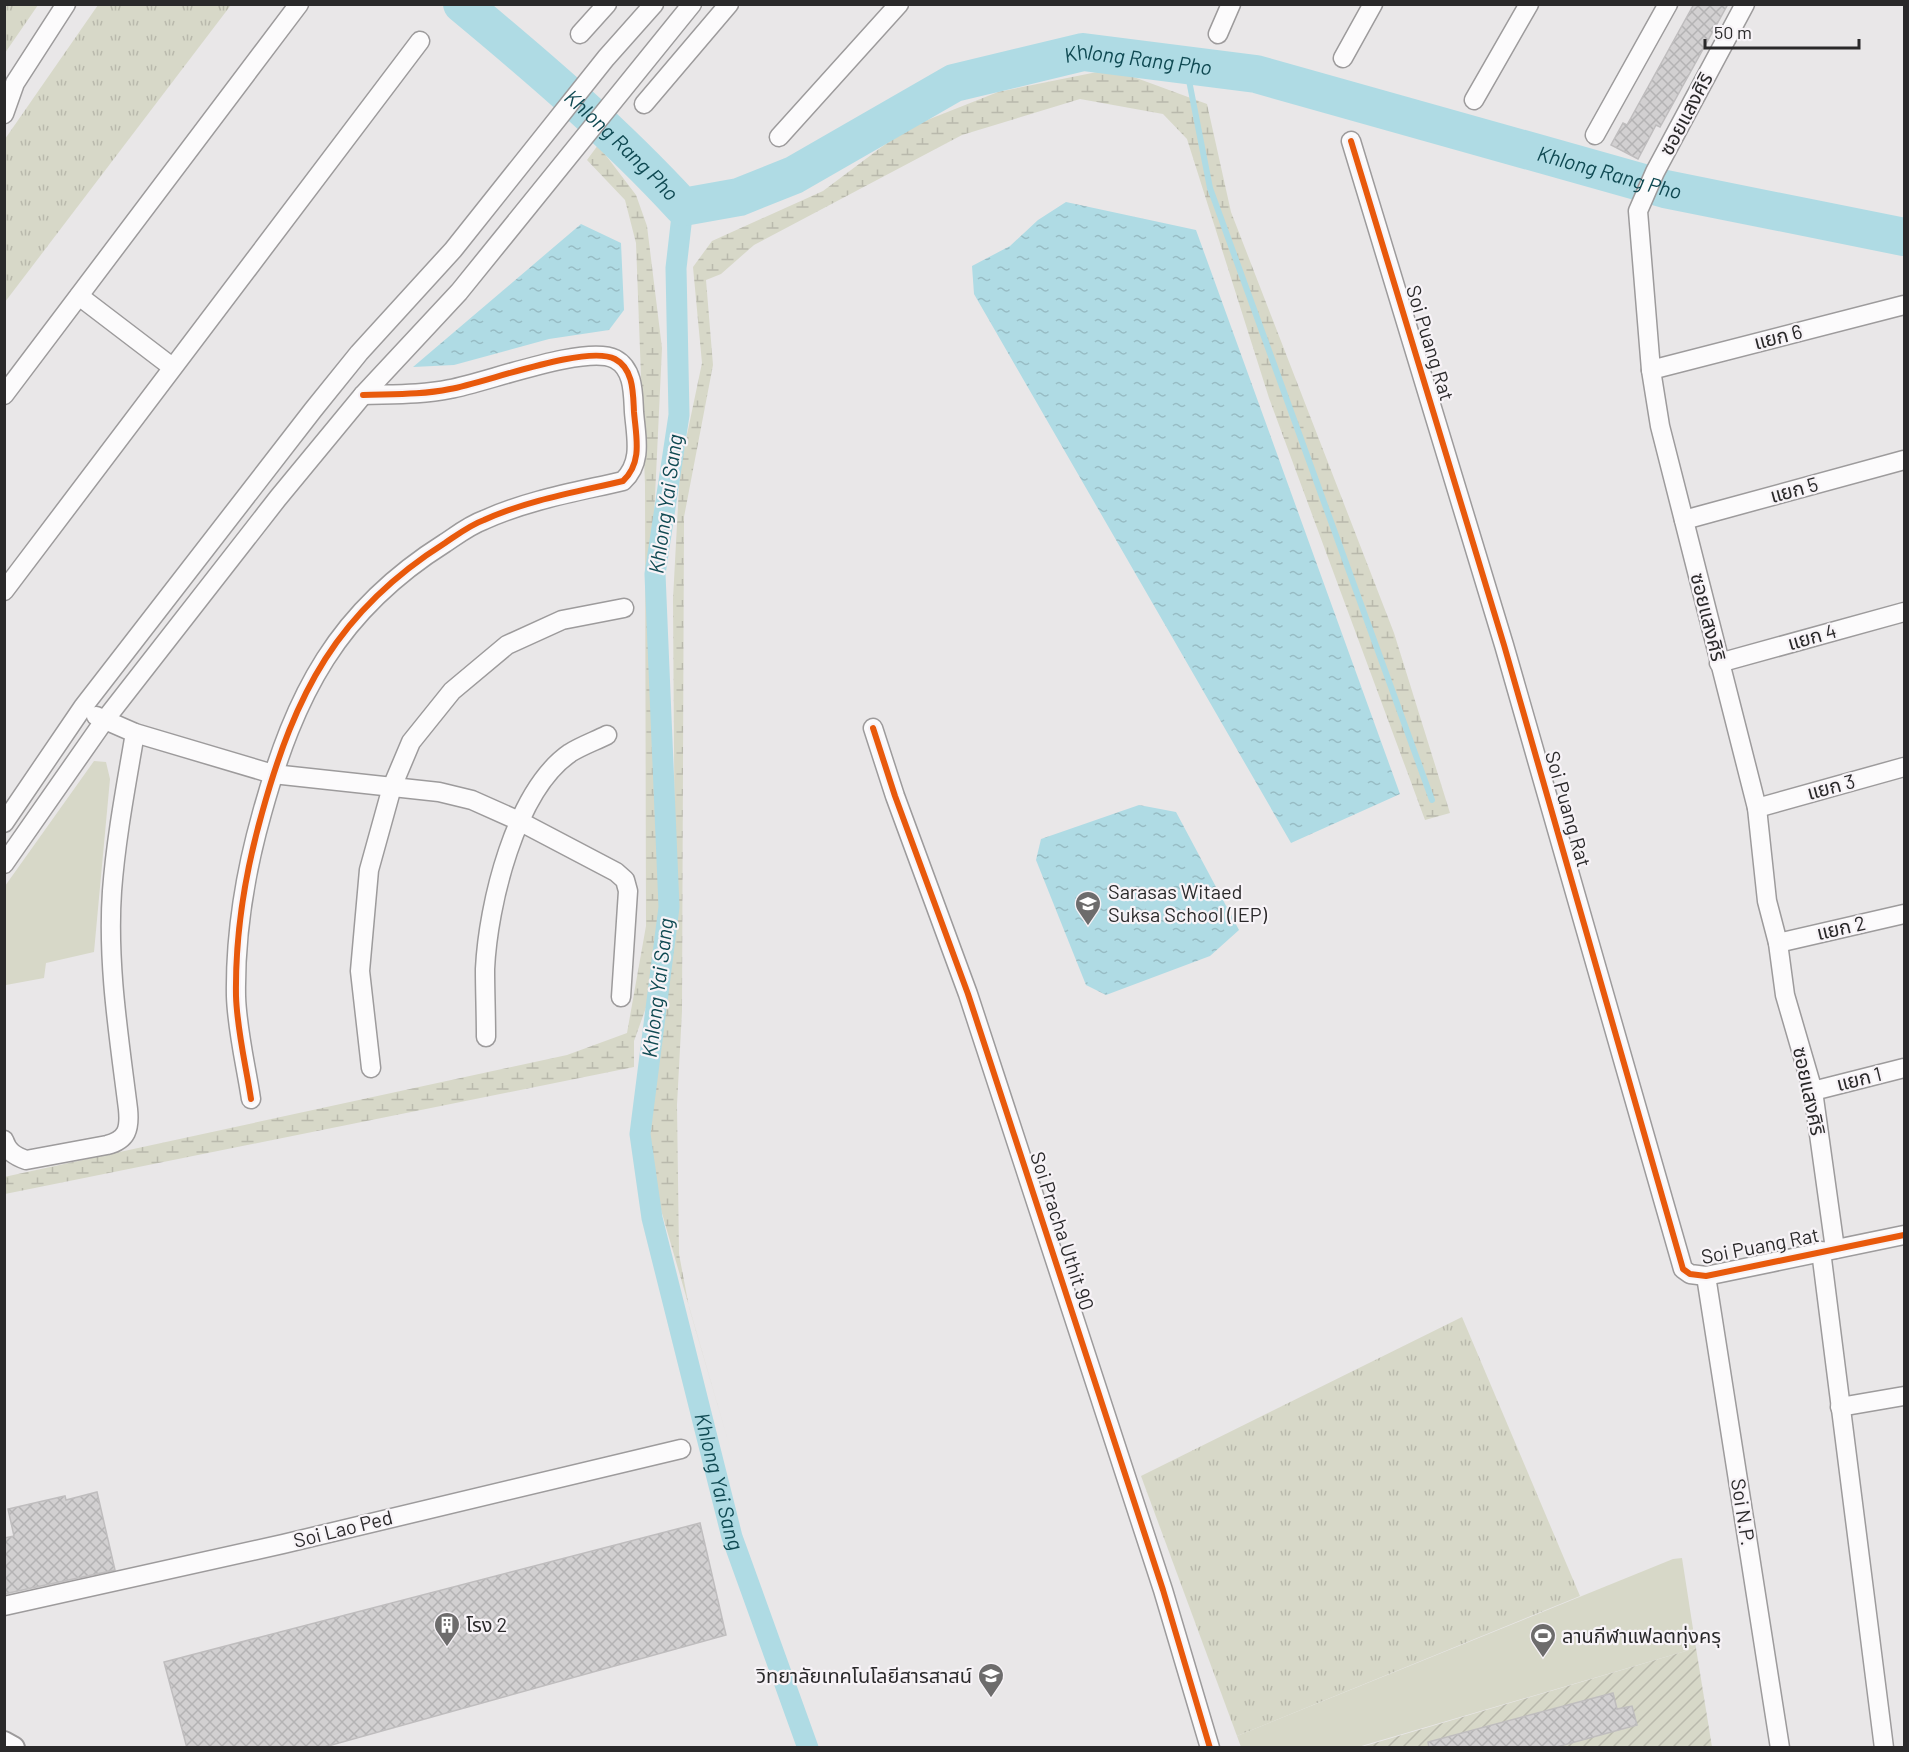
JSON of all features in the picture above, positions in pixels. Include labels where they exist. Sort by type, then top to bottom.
[{"type":"street","points":[[4,114],[10,87],[66,4]]},
{"type":"street","points":[[4,395],[299,4]]},
{"type":"street","points":[[580,34],[607,4]]},
{"type":"street","points":[[4,823],[82,707],[313,410],[359,353],[453,250],[606,58],[654,4]]},
{"type":"street","points":[[4,864],[104,721],[278,498],[363,395],[459,292],[692,4]]},
{"type":"street","points":[[644,104],[729,4]]},
{"type":"street","points":[[779,137],[899,4]]},
{"type":"street","points":[[1218,34],[1231,4]]},
{"type":"street","points":[[1343,58],[1373,4]]},
{"type":"street","points":[[1473,100],[1529,4]]},
{"type":"street","points":[[1595,135],[1668,4]]},
{"type":"street","name":"ซอยแสงศิริ","points":[[1745,4],[1655,172],[1638,211],[1651,370],[1660,426],[1757,808],[1767,900],[1778,943],[1785,995],[1813,1091],[1840,1407],[1884,1748]]},
{"type":"street","points":[[4,591],[420,41]]},
{"type":"street","name":"Soi Puang Rat","points":[[1351,141],[1504,645],[1679,1262],[1690,1274],[1706,1276],[1828,1250],[1904,1238]]},
{"type":"street","points":[[79,296],[172,367]]},
{"type":"street","name":"แยก 6","points":[[1651,370],[1905,305]]},
{"type":"street","points":[[251,1099],[236,998],[238,921],[251,853],[273,774],[290,724],[319,666],[358,615],[412,564],[482,520],[534,501],[623,481],[633,471],[637,451],[633,391],[627,368],[614,358],[602,356],[549,362],[453,389],[424,394],[363,395]]},
{"type":"street","name":"แยก 5","points":[[1684,520],[1905,460]]},
{"type":"street","points":[[371,1068],[360,971],[369,870],[392,787],[411,742],[452,691],[507,645],[562,620],[624,608]]},
{"type":"street","name":"แยก 4","points":[[1719,663],[1905,612]]},
{"type":"street","points":[[82,707],[104,721],[135,733],[273,774],[439,792],[472,800],[519,820],[616,872],[625,880],[628,891],[621,997]]},
{"type":"street","name":"Soi Pracha Uthit 90","points":[[873,728],[895,796],[968,994],[1163,1590],[1210,1748]]},
{"type":"street","points":[[4,1140],[7,1148],[15,1156],[26,1160],[119,1142],[126,1135],[130,1124],[114,994],[112,893],[120,815],[135,733]]},
{"type":"street","points":[[486,1037],[485,968],[492,918],[507,856],[519,820],[541,784],[570,754],[607,735]]},
{"type":"street","name":"แยก 3","points":[[1757,808],[1905,767]]},
{"type":"street","name":"แยก 2","points":[[1778,943],[1905,914]]},
{"type":"street","name":"แยก 1","points":[[1813,1091],[1905,1068]]},
{"type":"street","name":"Soi N.P.","points":[[1706,1276],[1780,1748]]},
{"type":"street","points":[[1840,1407],[1905,1396]]},
{"type":"street","name":"Soi Lao Ped","points":[[4,1606],[283,1544],[681,1449]]},
{"type":"street","points":[[4,1743],[13,1748]]},
{"type":"green space","points":[[4,5],[38,5],[5,53]]},
{"type":"green space","points":[[98,5],[231,5],[5,302],[5,139]]},
{"type":"green space","points":[[1112,69],[1207,104],[1231,212],[1394,633],[1450,813],[1425,820],[1269,398],[1187,139],[1163,114],[1080,99],[962,135],[754,245],[721,274],[706,280],[713,365],[684,517],[682,1011],[677,1105],[679,1254],[689,1305],[650,1172],[649,1132],[675,894],[673,599],[680,468],[702,363],[693,267],[712,241],[823,191],[907,128],[998,92]]},
{"type":"green space","points":[[598,145],[636,195],[647,226],[662,348],[653,539],[663,925],[648,1002],[634,1041],[634,1067],[5,1194],[4,1177],[567,1055],[627,1033],[646,926],[645,484],[636,243],[625,200],[587,160]]},
{"type":"green space","points":[[94,761],[106,762],[110,779],[94,952],[46,963],[44,978],[6,985],[5,988],[5,886]]},
{"type":"green space","points":[[689,1305],[733,1458],[689,1307]]},
{"type":"green space","points":[[1462,1317],[1580,1596],[1237,1736],[1141,1476]]},
{"type":"green space","name":"ลานกีฬาแฟลตทุ่งครุ","points":[[1682,1558],[1696,1648],[1358,1747],[1241,1747],[1237,1736],[1673,1559]]},
{"type":"green space","points":[[1696,1648],[1712,1747],[1358,1748]]},
{"type":"water","points":[[1066,202],[1196,230],[1400,794],[1291,843],[974,294],[972,266],[1010,246],[1038,220]]},
{"type":"water","points":[[581,224],[621,243],[624,310],[609,330],[549,339],[454,365],[413,367]]},
{"type":"water","points":[[1139,805],[1176,812],[1239,930],[1210,956],[1106,995],[1086,985],[1036,860],[1041,839]]},
{"type":"building","points":[[1694,4],[1728,4],[1660,127],[1656,125],[1638,159],[1611,145],[1623,123],[1627,125]]},
{"type":"building","points":[[97,1492],[115,1570],[4,1594],[4,1538],[14,1536],[8,1509],[65,1496],[66,1500]]},
{"type":"building","name":"โรง 2","points":[[700,1523],[726,1635],[321,1748],[187,1748],[164,1662]]},
{"type":"building","points":[[1613,1693],[1617,1709],[1632,1706],[1637,1725],[1553,1748],[1429,1748],[1428,1742]]},
{"type":"waterway","name":"Khlong Rang Pho","points":[[462,4],[576,102],[631,153],[683,207],[739,197],[794,175],[954,83],[1083,52],[1256,74],[1665,189],[1904,237]]},
{"type":"waterway","points":[[1186,65],[1210,188],[1432,800]]},
{"type":"waterway","name":"Khlong Yai Sang","points":[[683,207],[676,268],[679,415],[655,574],[669,907],[640,1134],[652,1218],[732,1537],[808,1748]]},
{"type":"cycle path","points":[[1351,141],[1504,645],[1683,1269],[1690,1274],[1706,1276],[1904,1235]]},
{"type":"cycle path","points":[[251,1099],[236,996],[237,949],[246,881],[262,813],[289,730],[325,659],[348,627],[375,597],[407,569],[464,530],[518,507],[623,481],[629,474],[636,457],[637,440],[631,382],[626,369],[615,359],[601,356],[559,360],[439,391],[363,395]]},
{"type":"cycle path","points":[[873,728],[895,796],[968,994],[1163,1590],[1210,1748]]},
{"type":"place","name":"Sarasas Witaed Suksa School (IEP)","points":[[1088,927]]},
{"type":"place","name":"โรง 2","points":[[447,1648]]},
{"type":"place","name":"ลานกีฬาแฟลตทุ่งครุ","points":[[1543,1659]]},
{"type":"place","name":"วิทยาลัยเทคโนโลยีสารสาสน์","points":[[991,1699]]}]
